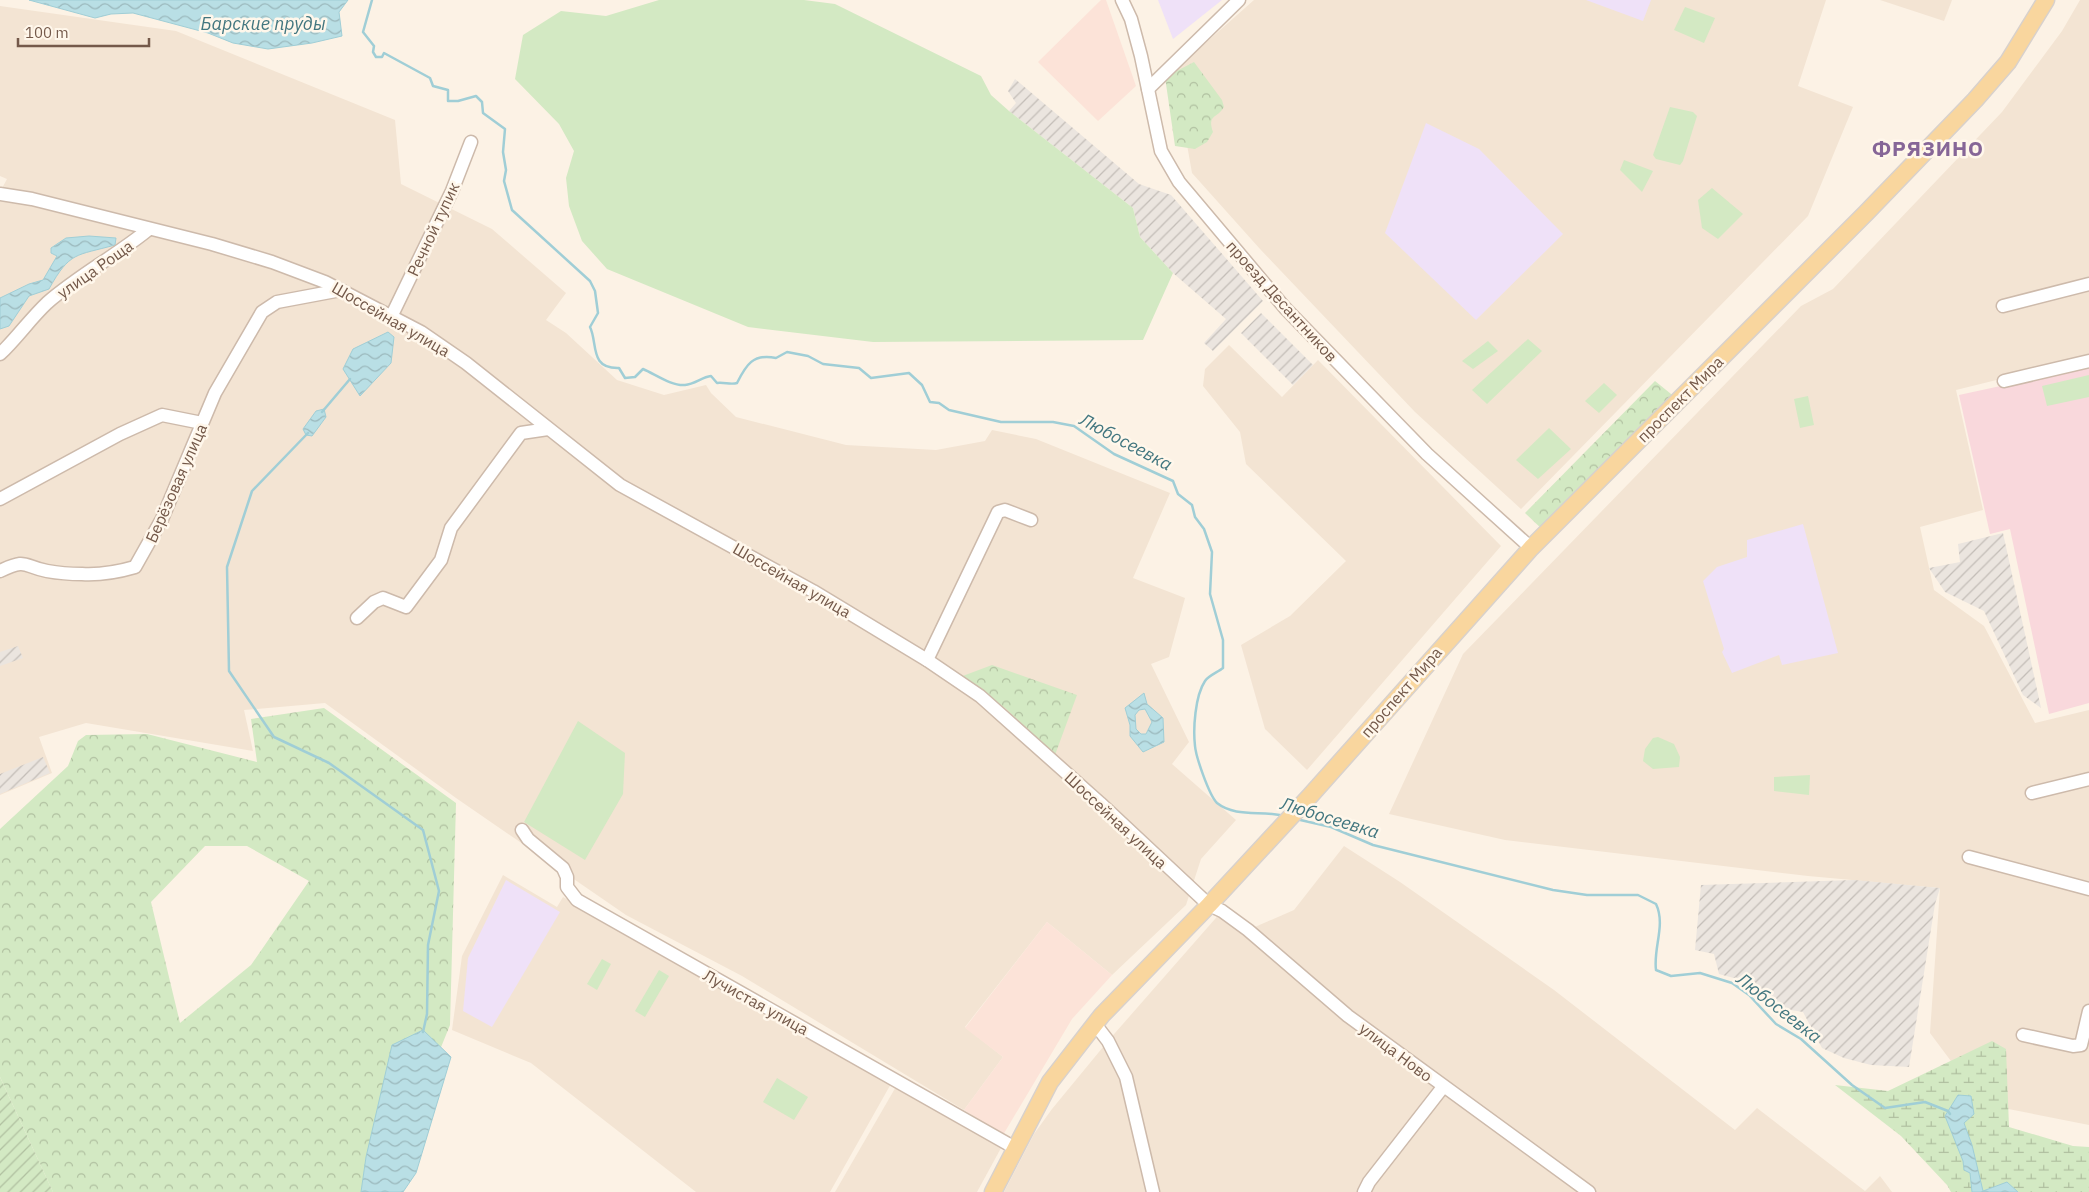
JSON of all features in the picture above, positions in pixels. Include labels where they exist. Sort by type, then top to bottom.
[{"type":"main road","name":"проспект Мира","points":[[1209,905],[1310,796],[1531,548],[1866,213],[1975,100],[2008,62],[2046,0]]},
{"type":"main road","points":[[993,1192],[1050,1082],[1095,1024],[1209,905]]},
{"type":"street","name":"проезд Десантников","points":[[1122,0],[1131,19],[1161,151],[1179,182],[1285,308],[1404,430],[1531,548]]},
{"type":"street","points":[[1148,89],[1240,0]]},
{"type":"street","name":"Речной тупик","points":[[392,315],[452,191],[471,142]]},
{"type":"street","name":"Шоссейная улица","points":[[0,194],[32,199],[212,244],[308,275],[392,315],[466,363],[620,485],[766,563],[927,660],[980,696],[1209,905]]},
{"type":"street","name":"улица Роща","points":[[0,354],[45,305],[76,280],[119,254],[149,229]]},
{"type":"street","points":[[299,297],[308,275]]},
{"type":"street","points":[[2003,306],[2089,284]]},
{"type":"street","name":"Берёзовая улица","points":[[0,572],[14,565],[28,563],[46,570],[83,574],[113,573],[135,567],[162,519],[214,393],[262,312],[277,302],[341,290]]},
{"type":"street","points":[[2004,381],[2089,361]]},
{"type":"street","points":[[0,499],[120,434],[162,416],[202,423]]},
{"type":"street","points":[[357,618],[374,602],[383,598],[406,607],[440,560],[451,528],[521,433],[548,428]]},
{"type":"street","points":[[927,660],[998,512],[1005,510],[1031,520]]},
{"type":"street","points":[[2032,793],[2089,779]]},
{"type":"street","name":"Лучистая улица","points":[[522,830],[528,839],[563,868],[567,877],[567,887],[577,900],[1015,1148]]},
{"type":"street","points":[[1969,857],[2089,889]]},
{"type":"street","name":"улица Ново","points":[[1209,905],[1222,911],[1248,930],[1348,1016],[1443,1087],[1590,1192]]},
{"type":"street","points":[[2023,1035],[2074,1046],[2081,1045],[2089,1012]]},
{"type":"street","points":[[1095,1024],[1108,1041],[1126,1077],[1153,1192]]},
{"type":"street","points":[[1364,1192],[1443,1087]]},
{"type":"shaded area","points":[[1101,0],[1106,0],[1136,86],[1098,121],[1038,62]]},
{"type":"shaded area","points":[[1158,0],[1222,0],[1173,39]]},
{"type":"shaded area","points":[[1254,0],[1826,0],[1798,86],[1853,107],[1808,216],[1521,509],[1415,412],[1260,249],[1192,173],[1174,71]]},
{"type":"shaded area","points":[[1586,0],[1651,0],[1643,21]]},
{"type":"shaded area","points":[[1880,0],[1952,0],[1944,21]]},
{"type":"shaded area","points":[[2080,0],[2089,0],[2089,357],[1956,390],[1983,510],[1920,527],[1934,590],[1984,626],[2035,723],[2089,710],[2089,1125],[1983,1104],[1930,1033],[1940,888],[1808,876],[1505,840],[1389,814],[1463,654],[1801,306],[1833,289],[2002,112],[2062,31]]},
{"type":"shaded area","points":[[0,6],[176,31],[395,120],[401,184],[492,229],[566,293],[546,320],[566,333],[617,380],[664,395],[706,385],[711,393],[736,417],[846,445],[936,450],[985,441],[992,430],[1036,439],[1170,493],[1133,578],[1185,598],[1169,657],[1151,664],[1189,742],[1172,764],[1236,820],[1201,859],[1186,905],[1112,975],[1047,922],[965,1027],[1003,1057],[964,1110],[742,976],[626,915],[456,798],[325,703],[244,710],[253,751],[86,723],[39,737],[52,773],[0,795],[0,192],[7,179],[0,176]]},
{"type":"shaded area","points":[[1015,79],[1139,184],[1171,195],[1263,301],[1213,351],[1204,343],[1226,319],[1173,273],[1140,237],[1133,208],[1009,111],[1016,103],[1008,91]]},
{"type":"shaded area","points":[[1426,123],[1479,149],[1563,234],[1476,320],[1385,233]]},
{"type":"shaded area","points":[[1261,313],[1313,365],[1293,385],[1241,333]]},
{"type":"shaded area","points":[[1229,345],[1282,397],[1318,360],[1501,546],[1307,770],[1265,729],[1241,645],[1290,616],[1346,561],[1246,464],[1240,432],[1203,386],[1205,369]]},
{"type":"shaded area","points":[[2089,367],[2089,703],[2049,714],[2010,529],[1990,534],[1959,395]]},
{"type":"shaded area","points":[[1803,524],[1838,653],[1782,665],[1779,655],[1732,673],[1722,652],[1724,649],[1703,581],[1717,567],[1747,557],[1747,540]]},
{"type":"shaded area","points":[[2003,533],[2041,708],[2023,695],[1984,611],[1945,592],[1929,568],[1960,562],[1958,544]]},
{"type":"shaded area","points":[[18,646],[23,658],[0,666],[0,652]]},
{"type":"shaded area","points":[[43,757],[50,773],[0,794],[0,774]]},
{"type":"shaded area","points":[[1344,846],[1400,882],[1554,990],[1735,1130],[1757,1108],[1865,1191],[1880,1176],[1892,1192],[1004,1192],[1034,1134],[1052,1109],[1108,1041],[1222,911],[1248,930],[1294,910]]},
{"type":"shaded area","points":[[503,875],[557,907],[563,897],[892,1082],[830,1192],[696,1192],[531,1063],[452,1030],[462,956]]},
{"type":"shaded area","points":[[506,880],[560,912],[492,1027],[463,1011],[468,958]]},
{"type":"shaded area","points":[[1854,880],[1940,888],[1935,904],[1909,1067],[1871,1065],[1844,1058],[1822,1048],[1803,1012],[1767,1006],[1741,980],[1719,974],[1714,954],[1695,950],[1701,885]]},
{"type":"shaded area","points":[[1047,922],[1112,975],[1072,1019],[1003,1135],[964,1110],[1003,1057],[965,1028]]},
{"type":"shaded area","points":[[897,1085],[1001,1148],[977,1192],[835,1192]]},
{"type":"green space","points":[[659,0],[804,0],[835,4],[981,76],[991,95],[1009,111],[1133,208],[1140,237],[1173,273],[1143,340],[873,342],[748,327],[607,269],[582,241],[569,206],[566,178],[574,151],[559,124],[515,79],[523,35],[561,11],[606,16]]},
{"type":"green space","points":[[1685,7],[1715,18],[1704,43],[1674,30]]},
{"type":"green space","points":[[1194,62],[1222,100],[1224,107],[1212,119],[1211,126],[1213,132],[1207,142],[1195,149],[1175,146],[1165,77]]},
{"type":"green space","points":[[1670,107],[1693,112],[1697,116],[1683,161],[1680,165],[1656,159],[1653,155]]},
{"type":"green space","points":[[1624,160],[1653,171],[1642,192],[1620,170]]},
{"type":"green space","points":[[1712,188],[1743,214],[1718,239],[1702,228],[1698,200]]},
{"type":"green space","points":[[1528,339],[1542,351],[1487,404],[1472,390]]},
{"type":"green space","points":[[1488,341],[1498,351],[1473,369],[1462,361]]},
{"type":"green space","points":[[2089,375],[2089,397],[2047,406],[2042,386]]},
{"type":"green space","points":[[1655,381],[1676,398],[1543,530],[1525,513]]},
{"type":"green space","points":[[1604,383],[1617,395],[1599,413],[1585,401]]},
{"type":"green space","points":[[1808,396],[1814,425],[1800,428],[1794,399]]},
{"type":"green space","points":[[1549,428],[1571,449],[1538,479],[1516,460]]},
{"type":"green space","points":[[992,665],[1077,695],[1055,755],[1005,708],[960,677]]},
{"type":"green space","points":[[324,708],[456,803],[450,1025],[416,1109],[370,1192],[53,1192],[0,1077],[0,829],[68,766],[78,741],[86,735],[147,734],[257,762],[251,719]],"holes":[[[205,846],[247,846],[309,881],[251,965],[180,1023],[151,902]]]},
{"type":"green space","points":[[578,721],[625,753],[623,794],[585,860],[524,822]]},
{"type":"green space","points":[[1658,737],[1674,744],[1680,757],[1679,767],[1653,769],[1643,761],[1645,749],[1653,738]]},
{"type":"green space","points":[[1810,775],[1809,795],[1774,791],[1774,777]]},
{"type":"green space","points":[[602,959],[611,964],[597,990],[587,984]]},
{"type":"green space","points":[[659,970],[669,976],[645,1017],[635,1011]]},
{"type":"green space","points":[[1992,1041],[2006,1049],[2009,1127],[2073,1146],[2089,1147],[2089,1192],[1951,1192],[1947,1185],[1901,1136],[1835,1085],[1888,1091]]},
{"type":"green space","points":[[0,1077],[53,1192],[0,1192]]},
{"type":"green space","points":[[777,1078],[808,1097],[794,1120],[763,1102]]},
{"type":"water","name":"Барские пруды","points":[[29,0],[348,0],[339,12],[342,36],[312,43],[268,49],[233,43],[208,33],[133,13],[111,14],[95,18]]},
{"type":"water","points":[[89,236],[116,238],[115,245],[83,254],[69,261],[49,289],[29,296],[9,326],[0,329],[0,298],[29,284],[43,280],[57,256],[51,253],[51,248],[66,238]]},
{"type":"water","points":[[388,332],[394,337],[391,363],[360,396],[343,369],[353,349]]},
{"type":"water","points":[[324,409],[326,417],[312,436],[306,435],[303,429],[316,411]]},
{"type":"water","points":[[1144,693],[1147,704],[1163,718],[1164,742],[1143,752],[1130,736],[1130,725],[1125,708]],"holes":[[[1145,709],[1152,722],[1146,734],[1141,734],[1136,729],[1135,715],[1139,710]]]},
{"type":"water","points":[[423,1030],[451,1057],[416,1173],[403,1192],[361,1192],[366,1157],[392,1045]]},
{"type":"water","points":[[1958,1095],[1971,1096],[1974,1114],[1964,1123],[1972,1145],[1983,1191],[2007,1182],[2018,1192],[1972,1192],[1970,1173],[1964,1170],[1963,1161],[1945,1116]]},
{"type":"waterway","name":"Любосеевка","points":[[372,0],[363,32],[374,46],[373,52],[376,57],[382,57],[384,53],[430,78],[433,86],[448,90],[448,101],[458,101],[476,96],[482,102],[483,113],[505,129],[503,152],[506,170],[504,181],[512,210],[590,281],[595,291],[598,313],[590,327],[596,354],[603,364],[619,368],[625,378],[635,377],[643,369],[669,382],[680,385],[689,384],[711,376],[717,383],[735,384],[751,362],[761,357],[776,358],[787,352],[808,356],[823,364],[859,368],[871,378],[909,373],[922,385],[930,402],[939,403],[949,410],[1001,422],[1053,422],[1074,426],[1114,454],[1173,481],[1178,494],[1192,505],[1195,517],[1204,529],[1212,552],[1210,594],[1223,640],[1223,668],[1206,679],[1197,704],[1194,739],[1200,767],[1214,799],[1224,808],[1232,811],[1284,816]]},
{"type":"waterway","points":[[322,412],[350,379]]},
{"type":"waterway","points":[[308,433],[252,491],[227,567],[229,671],[274,737],[329,763],[423,830],[439,891],[428,945],[427,1014],[423,1032]]},
{"type":"waterway","name":"Любосеевка","points":[[1296,819],[1331,827],[1373,845],[1553,890],[1587,895],[1638,895],[1656,904],[1659,912],[1660,928],[1656,953],[1656,970],[1671,976],[1700,973],[1732,983],[1749,995],[1776,1024],[1801,1039],[1852,1085],[1885,1108],[1925,1102],[1948,1111],[1950,1114]]},
{"type":"district","name":"ФРЯЗИНО","points":[[1928,149]]}]
